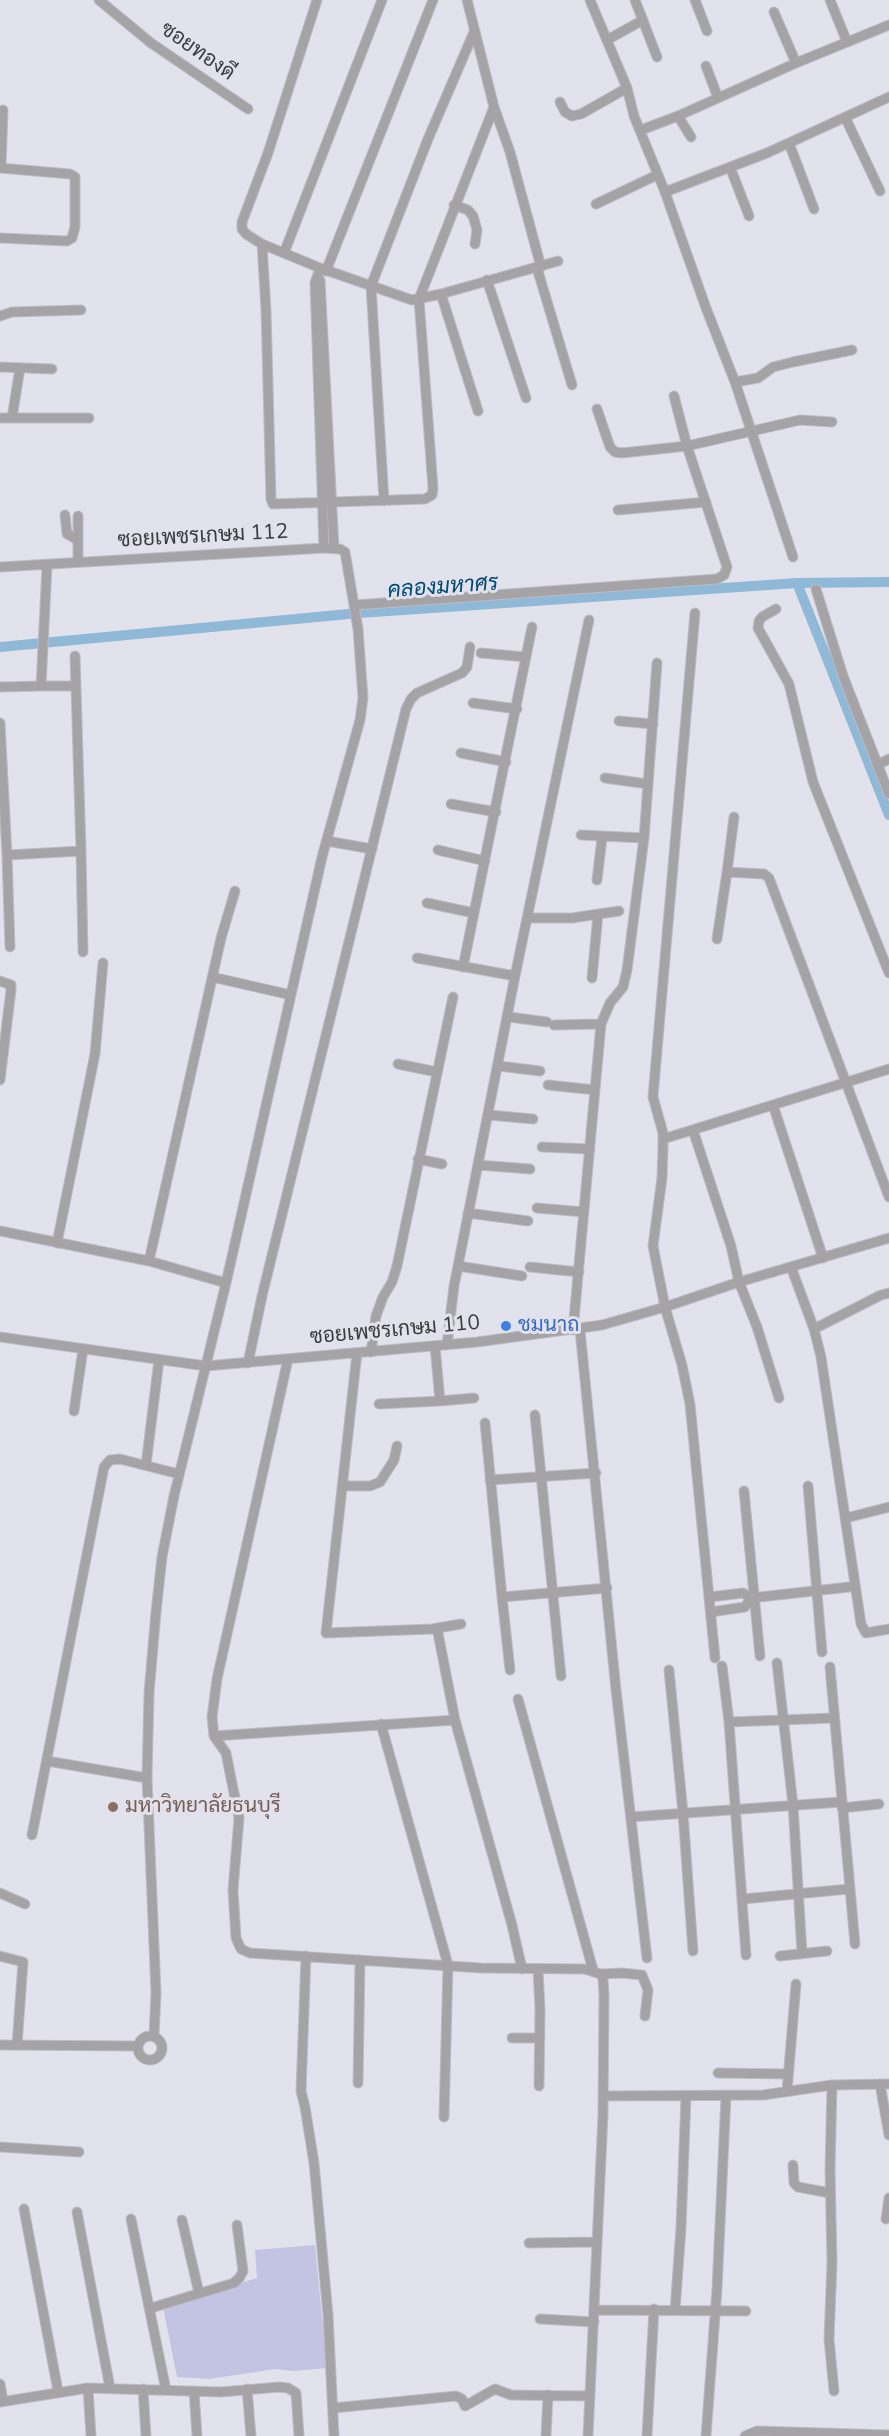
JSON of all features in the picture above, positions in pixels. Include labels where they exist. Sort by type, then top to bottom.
[{"type":"street","name":"ซอยทองดี","points":[[99,0],[151,43],[248,109]]},
{"type":"street","points":[[317,0],[268,153],[242,222],[242,229],[246,234],[262,244],[321,271],[405,298],[418,299],[441,294],[558,261]]},
{"type":"street","points":[[284,253],[382,0]]},
{"type":"street","points":[[154,2036],[156,1993],[147,1778],[149,1693],[162,1557],[327,841],[362,708],[358,629],[345,552],[329,548],[321,271],[433,0]]},
{"type":"street","points":[[466,0],[494,107],[510,152],[572,385]]},
{"type":"street","points":[[590,0],[627,88],[657,175],[735,382],[749,431],[793,557]]},
{"type":"street","points":[[635,0],[657,57]]},
{"type":"street","points":[[695,0],[707,31]]},
{"type":"street","points":[[830,0],[847,42]]},
{"type":"street","points":[[774,12],[796,63]]},
{"type":"street","points":[[607,40],[643,20]]},
{"type":"street","points":[[641,130],[889,25]]},
{"type":"street","points":[[384,501],[371,286],[428,140],[474,32]]},
{"type":"street","points":[[706,66],[718,98]]},
{"type":"street","points":[[560,102],[565,112],[572,116],[581,114],[627,88]]},
{"type":"street","points":[[665,192],[789,143],[889,97]]},
{"type":"street","points":[[262,244],[273,504],[425,499],[432,495],[418,299],[494,107]]},
{"type":"street","points":[[0,238],[67,241],[72,238],[75,227],[75,177],[70,174],[0,168],[3,110]]},
{"type":"street","points":[[678,116],[691,137]]},
{"type":"street","points":[[845,117],[880,191]]},
{"type":"street","points":[[789,143],[814,209]]},
{"type":"street","points":[[730,167],[749,216]]},
{"type":"street","points":[[596,204],[657,175]]},
{"type":"street","points":[[454,205],[468,210],[473,216],[477,230],[475,244]]},
{"type":"street","points":[[487,280],[526,398]]},
{"type":"street","points":[[441,294],[478,411]]},
{"type":"street","points":[[0,316],[12,312],[81,310]]},
{"type":"street","points":[[735,382],[758,378],[773,368],[793,362],[852,350]]},
{"type":"street","points":[[0,367],[52,369]]},
{"type":"street","points":[[12,418],[20,368]]},
{"type":"street","points":[[355,609],[717,579],[724,575],[727,567],[687,446],[674,396]]},
{"type":"street","points":[[597,409],[610,447],[615,452],[622,453],[687,446],[800,420],[832,422]]},
{"type":"street","points":[[0,418],[89,418]]},
{"type":"street","points":[[618,510],[706,502]]},
{"type":"street","points":[[65,515],[67,534],[78,540]]},
{"type":"street","points":[[78,516],[78,562]]},
{"type":"street","name":"ซอยเพชรเกษม 112","points":[[0,567],[329,548]]},
{"type":"street","points":[[41,686],[47,566]]},
{"type":"street","points":[[816,589],[843,676],[889,794]]},
{"type":"street","points":[[776,609],[762,617],[758,628],[789,684],[813,782],[889,973]]},
{"type":"street","points":[[695,613],[653,1097],[663,1139],[662,1178],[653,1246],[665,1307],[680,1356],[690,1404],[715,1658]]},
{"type":"street","points":[[447,1345],[468,1213],[589,620]]},
{"type":"street","points":[[464,967],[532,627]]},
{"type":"street","points":[[248,1363],[262,1296],[406,709],[417,693],[462,673],[467,667],[470,647]]},
{"type":"street","points":[[482,653],[526,657]]},
{"type":"street","points":[[75,656],[83,952]]},
{"type":"street","points":[[647,1958],[596,1473],[577,1330],[579,1272],[601,1024],[610,1003],[623,987],[627,970],[644,838],[657,663]]},
{"type":"street","points":[[0,687],[75,686]]},
{"type":"street","points":[[473,703],[517,709]]},
{"type":"street","points":[[619,721],[653,724]]},
{"type":"street","points":[[0,723],[10,947]]},
{"type":"street","points":[[461,753],[506,762]]},
{"type":"street","points":[[877,765],[889,759]]},
{"type":"street","points":[[605,778],[648,784]]},
{"type":"street","points":[[451,804],[496,812]]},
{"type":"street","points":[[717,939],[734,817]]},
{"type":"street","points":[[581,835],[602,838],[644,838]]},
{"type":"street","points":[[597,880],[602,838]]},
{"type":"street","points":[[327,841],[372,849]]},
{"type":"street","points":[[438,850],[485,861]]},
{"type":"street","points":[[7,855],[81,851]]},
{"type":"street","points":[[727,872],[764,874],[769,878],[889,1197]]},
{"type":"street","points":[[148,1261],[235,891]]},
{"type":"street","points":[[427,903],[474,913]]},
{"type":"street","points":[[527,918],[572,918],[619,911]]},
{"type":"street","points":[[592,978],[598,914]]},
{"type":"street","points":[[417,958],[515,976]]},
{"type":"street","points":[[57,1243],[95,1054],[103,963]]},
{"type":"street","points":[[213,977],[291,995]]},
{"type":"street","points":[[0,981],[11,984],[0,1080]]},
{"type":"street","points":[[371,1352],[376,1316],[397,1266],[453,997]]},
{"type":"street","points":[[509,1017],[551,1023],[601,1024]]},
{"type":"street","points":[[398,1064],[437,1072]]},
{"type":"street","points":[[499,1066],[540,1071]]},
{"type":"street","points":[[663,1139],[889,1069]]},
{"type":"street","points":[[548,1085],[596,1090]]},
{"type":"street","points":[[773,1105],[823,1258]]},
{"type":"street","points":[[489,1115],[533,1119]]},
{"type":"street","points":[[693,1130],[731,1246],[739,1282],[757,1327],[779,1398]]},
{"type":"street","points":[[542,1147],[590,1149]]},
{"type":"street","points":[[418,1159],[442,1164]]},
{"type":"street","points":[[478,1165],[530,1169]]},
{"type":"street","points":[[537,1208],[584,1212]]},
{"type":"street","points":[[468,1213],[528,1221]]},
{"type":"street","points":[[0,1231],[148,1261],[226,1283]]},
{"type":"street","name":"ซอยเพชรเกษม 110","points":[[0,1337],[206,1366],[435,1347],[577,1330],[665,1307],[739,1282],[889,1238]]},
{"type":"street","points":[[458,1266],[522,1276]]},
{"type":"street","points":[[530,1267],[579,1272]]},
{"type":"street","points":[[791,1267],[814,1329],[828,1398],[863,1630],[870,1634],[889,1630]]},
{"type":"street","points":[[814,1329],[880,1295],[889,1293]]},
{"type":"street","points":[[435,1347],[440,1401]]},
{"type":"street","points":[[74,1411],[83,1349]]},
{"type":"street","points":[[357,1353],[326,1633],[437,1628],[461,1624]]},
{"type":"street","points":[[288,1359],[217,1679],[212,1717],[214,1736],[226,1753],[239,1818],[233,1890],[238,1944],[241,1949],[250,1953],[642,1975],[648,1990],[645,2016]]},
{"type":"street","points":[[146,1466],[159,1360]]},
{"type":"street","points":[[379,1404],[474,1398]]},
{"type":"street","points":[[535,1415],[561,1676]]},
{"type":"street","points":[[485,1423],[510,1670]]},
{"type":"street","points":[[342,1486],[369,1486],[380,1482],[392,1466],[397,1446]]},
{"type":"street","points":[[32,1835],[104,1467],[110,1460],[120,1458],[180,1474]]},
{"type":"street","points":[[490,1480],[596,1473]]},
{"type":"street","points":[[808,1486],[822,1652]]},
{"type":"street","points":[[744,1491],[760,1656]]},
{"type":"street","points":[[846,1518],[889,1507]]},
{"type":"street","points":[[710,1597],[743,1593],[753,1598],[849,1587]]},
{"type":"street","points":[[502,1597],[607,1588]]},
{"type":"street","points":[[711,1612],[745,1607],[753,1598]]},
{"type":"street","points":[[437,1628],[455,1720],[522,1969]]},
{"type":"street","points":[[777,1663],[793,1805],[802,1953]]},
{"type":"street","points":[[722,1666],[729,1722],[746,1955]]},
{"type":"street","points":[[830,1667],[855,1944]]},
{"type":"street","points":[[669,1670],[693,1951]]},
{"type":"street","points":[[518,1699],[597,1972],[603,1979],[603,2096],[588,2436]]},
{"type":"street","points":[[729,1722],[834,1718]]},
{"type":"street","points":[[214,1736],[332,1730],[381,1724],[455,1720]]},
{"type":"street","points":[[381,1724],[448,1965],[444,2116]]},
{"type":"street","points":[[47,1761],[147,1778]]},
{"type":"street","points":[[631,1817],[793,1805],[879,1804]]},
{"type":"street","points":[[743,1899],[849,1889]]},
{"type":"street","points":[[0,1893],[25,1904]]},
{"type":"street","points":[[780,1956],[827,1951]]},
{"type":"street","points":[[0,1956],[22,1962],[17,2045]]},
{"type":"street","points":[[306,1956],[301,2091],[314,2163],[328,2315],[334,2436]]},
{"type":"street","points":[[358,2083],[360,1960]]},
{"type":"street","points":[[538,1970],[539,2086]]},
{"type":"street","points":[[787,2091],[796,1984]]},
{"type":"street","points":[[154,2036],[162,2046],[157,2058],[148,2060],[144,2059],[138,2051],[138,2046],[144,2037],[154,2036]]},
{"type":"street","points":[[512,2038],[540,2038]]},
{"type":"street","points":[[0,2044],[138,2046]]},
{"type":"street","points":[[718,2073],[788,2074]]},
{"type":"street","points":[[603,2096],[763,2095],[832,2085],[885,2084],[889,2135]]},
{"type":"street","points":[[832,2085],[830,2193],[832,2263],[829,2339],[834,2391]]},
{"type":"street","points":[[675,2310],[686,2096]]},
{"type":"street","points":[[706,2436],[726,2096]]},
{"type":"street","points":[[0,2148],[79,2152]]},
{"type":"street","points":[[793,2165],[794,2183],[798,2187],[830,2193]]},
{"type":"street","points":[[886,2219],[889,2198]]},
{"type":"street","points":[[24,2209],[58,2391]]},
{"type":"street","points":[[77,2212],[110,2388]]},
{"type":"street","points":[[131,2219],[166,2390]]},
{"type":"street","points":[[182,2220],[200,2293]]},
{"type":"street","points":[[151,2308],[234,2283],[243,2271],[237,2225]]},
{"type":"street","points":[[529,2243],[597,2242]]},
{"type":"street","points":[[647,2436],[654,2309]]},
{"type":"street","points":[[595,2310],[746,2311]]},
{"type":"street","points":[[540,2319],[594,2322]]},
{"type":"street","points":[[0,2384],[2,2401],[88,2388],[194,2391],[288,2388],[296,2393],[299,2436]]},
{"type":"street","points":[[88,2388],[91,2436]]},
{"type":"street","points":[[143,2389],[146,2436]]},
{"type":"street","points":[[247,2389],[251,2436]]},
{"type":"street","points":[[333,2408],[456,2396],[462,2398],[465,2406],[495,2389],[511,2395],[589,2396]]},
{"type":"street","points":[[194,2391],[197,2436]]},
{"type":"street","points":[[546,2436],[549,2395]]},
{"type":"street","points":[[745,2436],[757,2433],[889,2435]]},
{"type":"shaded area","points":[[315,2245],[327,2368],[294,2371],[275,2369],[209,2379],[177,2377],[163,2307],[257,2278],[255,2250]]},
{"type":"waterway","name":"คลองมหาศร","points":[[0,647],[359,613],[797,583],[889,582]]},
{"type":"waterway","points":[[797,583],[889,815]]},
{"type":"place","name":"ชมนาถ","points":[[506,1326]]},
{"type":"place","name":"มหาวิทยาลัยธนบุรี","points":[[113,1807]]}]
